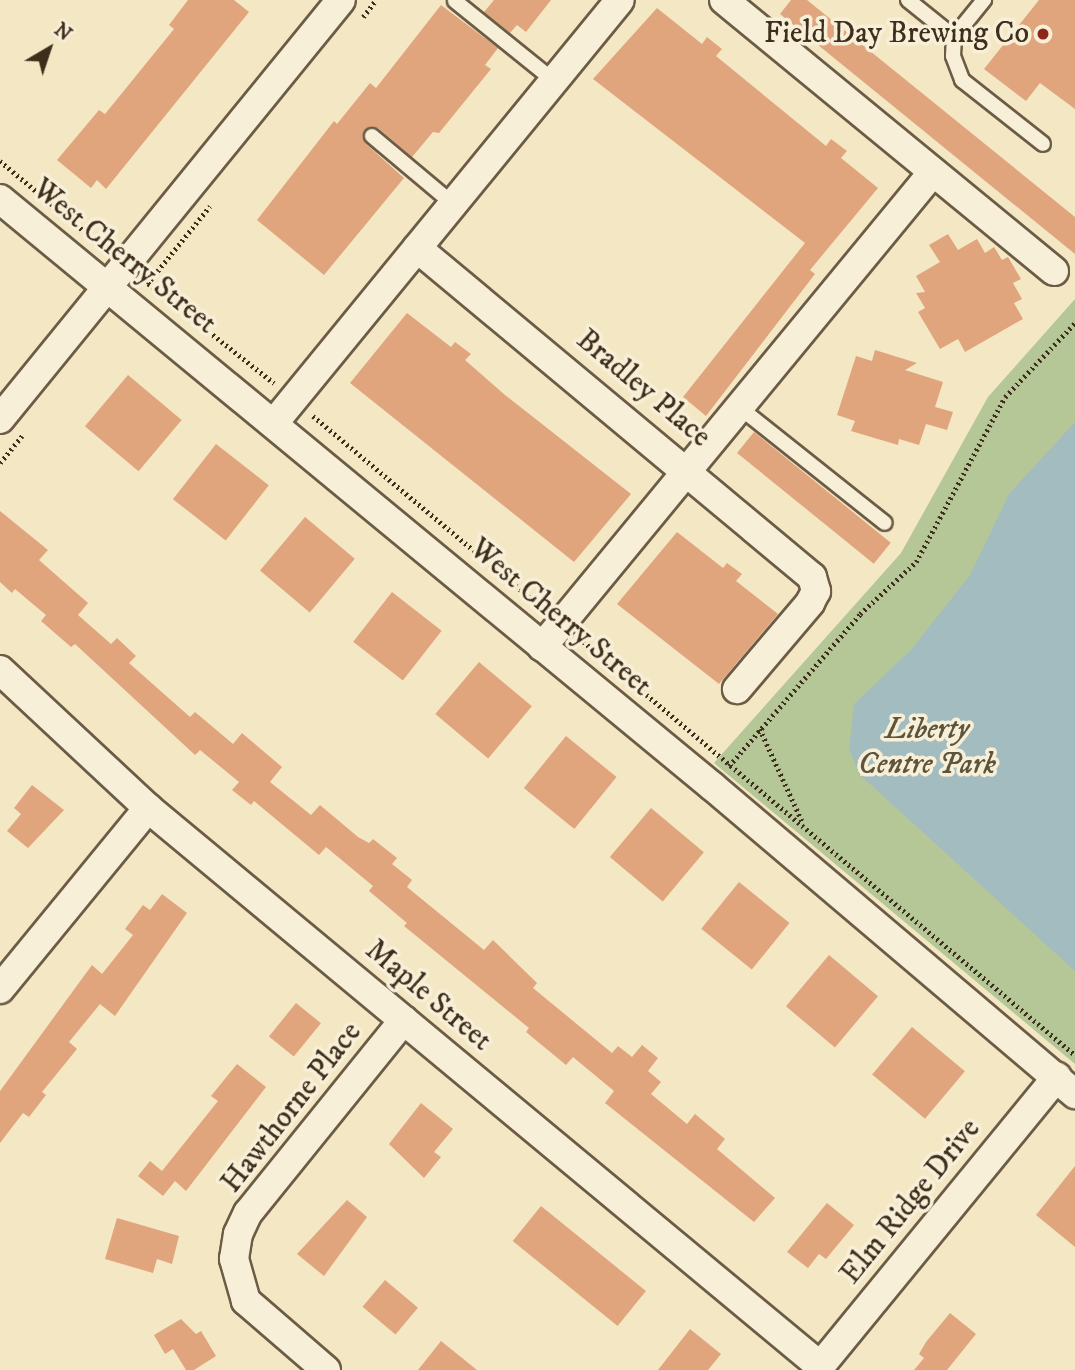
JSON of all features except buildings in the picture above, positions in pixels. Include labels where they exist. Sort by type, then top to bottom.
[{"type":"street","points":[[0,419],[341,0]]},
{"type":"street","points":[[274,423],[620,0]]},
{"type":"street","points":[[724,0],[1054,271]]},
{"type":"street","points":[[542,648],[933,172]]},
{"type":"street","name":"West Cherry Street","points":[[0,199],[117,275],[274,423],[1066,1085]]},
{"type":"street","name":"Bradley Place","points":[[416,248],[804,567],[816,591],[737,689]]},
{"type":"street","name":"Maple Street","points":[[0,670],[148,808],[819,1368]]},
{"type":"street","points":[[0,989],[148,808]]},
{"type":"street","name":"Hawthorne Place","points":[[326,1370],[246,1301],[234,1259],[238,1234],[248,1213],[404,1020]]},
{"type":"street","name":"Elm Ridge Drive","points":[[819,1368],[1066,1085]]},
{"type":"lane","points":[[908,0],[954,37]]},
{"type":"lane","points":[[984,0],[954,37],[953,55],[962,80],[1043,144]]},
{"type":"lane","points":[[455,1],[554,81]]},
{"type":"lane","points":[[372,136],[453,204]]},
{"type":"lane","points":[[739,407],[885,523]]},
{"type":"path","points":[[0,162],[117,275],[294,399],[1075,1055]]},
{"type":"path","points":[[730,764],[860,614],[916,562],[1005,397],[1075,323]]},
{"type":"path","points":[[760,729],[805,827]]},
{"type":"green space","name":"Liberty Centre Park","points":[[1075,299],[1075,1064],[714,763],[901,553],[988,397]]},
{"type":"water","points":[[1075,422],[1075,971],[859,774],[849,749],[854,704],[911,650],[970,575],[1009,494]]},
{"type":"place","name":"Field Day Brewing Co","points":[[1043,34]]}]
